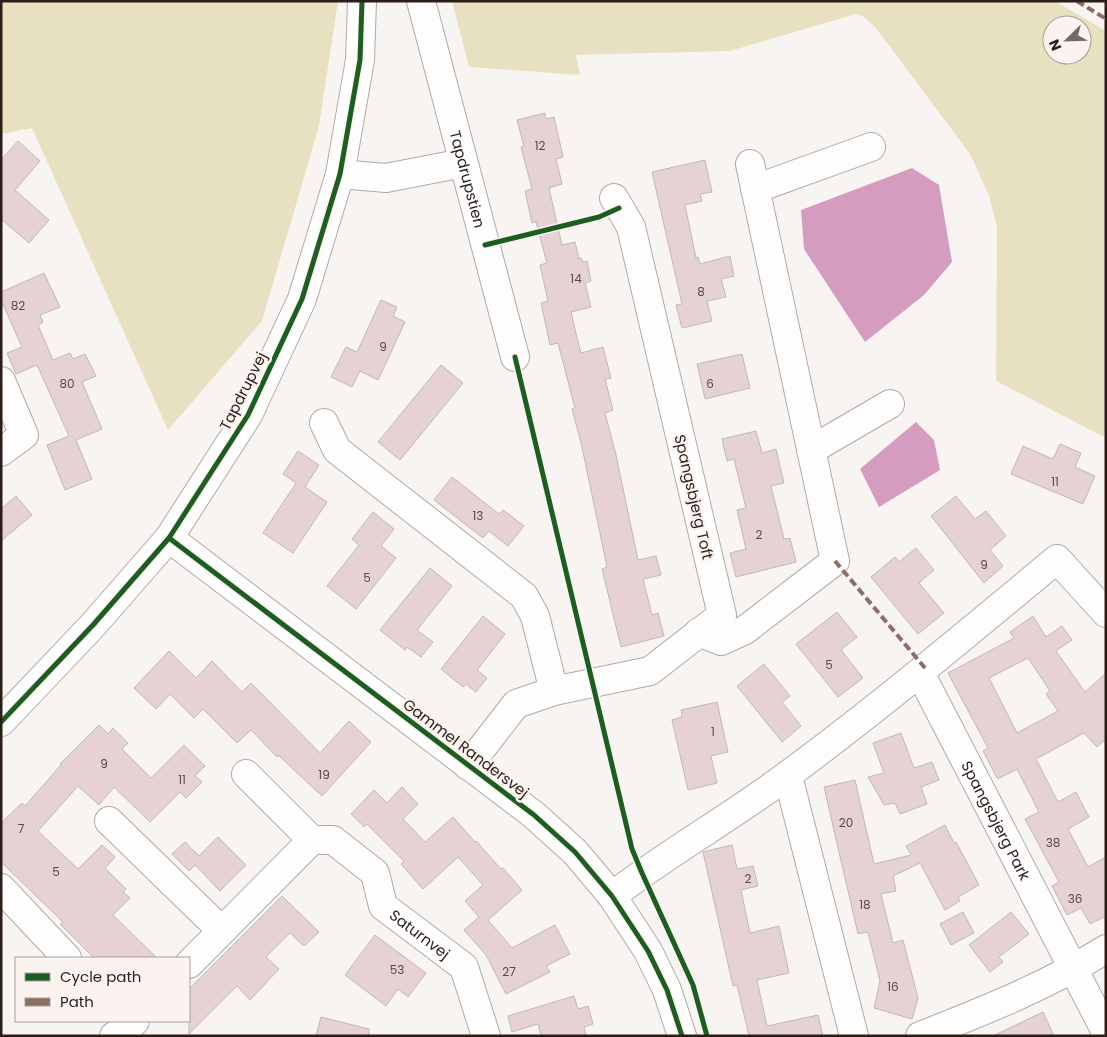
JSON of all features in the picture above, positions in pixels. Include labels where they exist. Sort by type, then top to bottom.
[{"type":"street","name":"Tapdrupvej","points":[[1,722],[94,625],[169,538],[248,415],[302,299],[340,174],[360,60],[362,1]]},
{"type":"street","name":"Tapdrupstien","points":[[421,1],[515,357]]},
{"type":"street","points":[[699,632],[721,641],[745,630],[836,561],[753,176],[871,146]]},
{"type":"street","points":[[340,174],[386,178],[463,163]]},
{"type":"street","name":"Spangsbjerg Toft","points":[[468,766],[516,704],[554,691],[650,671],[722,614],[631,227],[614,198]]},
{"type":"street","points":[[1,381],[24,434],[1,452]]},
{"type":"street","points":[[811,450],[890,404]]},
{"type":"street","points":[[324,423],[337,450],[524,596],[535,616],[554,691]]},
{"type":"street","name":"Gammel Randersvej","points":[[169,538],[534,815],[575,852],[612,896],[648,950],[667,990],[682,1036]]},
{"type":"street","points":[[612,896],[642,873],[788,776],[920,673],[1057,559],[1106,613]]},
{"type":"street","name":"Spangsbjerg Park","points":[[920,673],[1106,1032]]},
{"type":"street","points":[[190,963],[312,840],[246,774]]},
{"type":"street","points":[[788,776],[854,1036]]},
{"type":"street","points":[[109,821],[221,930]]},
{"type":"street","name":"Saturnvej","points":[[312,840],[333,840],[375,873],[383,906],[464,967],[481,1034]]},
{"type":"street","points":[[1,888],[65,957]]},
{"type":"street","points":[[920,1036],[1003,1003],[1073,969],[1106,949]]},
{"type":"shaded area","points":[[1,1],[338,1],[319,126],[262,321],[168,430],[32,128],[1,134]]},
{"type":"shaded area","points":[[452,1],[1055,1],[1079,15],[1042,15],[1042,65],[1092,65],[1092,23],[1106,31],[1106,438],[996,381],[997,227],[989,196],[970,154],[876,28],[864,17],[856,14],[730,51],[576,55],[580,75],[469,67]]},
{"type":"shaded area","points":[[912,168],[939,185],[952,262],[924,295],[865,342],[804,249],[801,210]]},
{"type":"shaded area","points":[[916,422],[934,440],[940,470],[879,507],[860,469]]},
{"type":"building","points":[[545,113],[546,119],[554,117],[563,157],[556,159],[562,184],[549,188],[562,245],[575,242],[579,259],[581,258],[583,262],[587,261],[591,281],[585,283],[591,307],[571,312],[579,346],[581,353],[603,347],[611,378],[605,379],[613,410],[605,413],[616,455],[638,560],[656,556],[661,575],[643,579],[652,615],[658,613],[664,636],[621,647],[602,569],[607,567],[582,447],[572,409],[575,408],[558,343],[550,345],[541,303],[548,301],[540,265],[547,263],[536,222],[532,223],[525,191],[532,189],[521,147],[524,146],[517,120]]},
{"type":"building","points":[[18,141],[40,161],[15,190],[49,220],[29,243],[1,219],[1,160]]},
{"type":"building","points":[[705,160],[712,192],[700,194],[702,201],[685,205],[696,258],[698,257],[700,264],[730,256],[734,276],[721,279],[726,297],[707,301],[712,321],[682,328],[676,305],[682,304],[652,172]]},
{"type":"building","points":[[44,273],[60,307],[40,315],[43,322],[38,325],[53,360],[70,353],[73,359],[85,354],[96,376],[82,382],[102,429],[76,440],[92,479],[65,490],[47,445],[69,436],[37,365],[16,374],[7,353],[22,347],[1,300],[1,292]]},
{"type":"building","points":[[381,300],[397,307],[393,316],[405,322],[378,380],[360,371],[352,387],[331,377],[346,347],[357,352]]},
{"type":"building","points":[[742,354],[750,388],[705,399],[697,364]]},
{"type":"building","points":[[441,365],[463,383],[400,460],[378,442]]},
{"type":"building","points":[[756,431],[762,453],[776,449],[784,483],[771,486],[784,539],[790,538],[796,562],[736,577],[730,553],[746,549],[737,510],[746,508],[734,459],[727,461],[722,439]]},
{"type":"building","points":[[1060,444],[1081,453],[1075,467],[1095,476],[1083,504],[1011,474],[1023,446],[1053,459]]},
{"type":"building","points":[[298,451],[319,465],[305,487],[327,502],[293,553],[263,533],[296,483],[283,474]]},
{"type":"building","points":[[452,477],[499,514],[503,510],[524,526],[508,546],[489,531],[483,538],[434,500]]},
{"type":"building","points":[[16,496],[32,515],[1,541],[1,509]]},
{"type":"building","points":[[956,496],[975,519],[986,511],[1006,536],[990,550],[1003,566],[984,583],[931,516]]},
{"type":"building","points":[[373,512],[394,529],[381,546],[396,558],[356,609],[327,586],[359,545],[352,539]]},
{"type":"building","points":[[916,548],[934,570],[919,583],[944,613],[918,634],[871,577],[895,557],[899,562]]},
{"type":"building","points":[[430,568],[452,586],[417,630],[433,642],[421,657],[407,647],[405,650],[380,630]]},
{"type":"building","points":[[837,612],[857,637],[841,650],[863,678],[838,697],[796,644]]},
{"type":"building","points":[[483,616],[505,634],[477,670],[487,678],[476,692],[466,684],[463,687],[441,669]]},
{"type":"building","points":[[1033,616],[1046,637],[1062,626],[1072,640],[1056,651],[1085,692],[1106,673],[1106,739],[1097,747],[1084,733],[1036,759],[1058,802],[1076,792],[1089,817],[1068,829],[1088,867],[1106,857],[1106,916],[1090,924],[1081,908],[1067,915],[1052,886],[1059,882],[1025,819],[1039,812],[1017,769],[997,778],[983,751],[988,748],[948,673],[1014,638],[1010,632]],"holes":[[[1028,658],[1050,691],[1046,694],[1058,711],[1017,733],[989,678]]]},
{"type":"building","points":[[169,651],[196,678],[212,661],[242,692],[251,683],[320,753],[349,721],[371,742],[322,796],[278,755],[277,757],[251,730],[237,743],[203,709],[194,718],[170,694],[156,709],[134,688]]},
{"type":"building","points":[[764,664],[790,696],[782,702],[801,726],[782,742],[737,686]]},
{"type":"building","points":[[717,702],[728,752],[711,756],[717,783],[688,790],[672,720],[682,717],[681,710]]},
{"type":"building","points":[[99,725],[108,734],[113,728],[128,743],[122,749],[151,778],[184,745],[205,766],[195,776],[202,782],[186,798],[180,792],[150,822],[114,787],[99,805],[78,786],[38,831],[78,869],[102,845],[115,857],[105,868],[126,889],[123,892],[130,898],[113,915],[156,957],[93,957],[60,924],[63,922],[1,862],[1,823],[22,803],[25,806],[60,764]]},
{"type":"building","points":[[901,733],[914,768],[932,762],[939,780],[921,787],[927,804],[900,814],[895,803],[884,805],[868,777],[884,773],[873,743]]},
{"type":"building","points":[[855,780],[874,864],[911,855],[906,846],[945,825],[979,885],[958,897],[960,901],[945,910],[920,863],[893,876],[896,891],[881,894],[893,943],[903,940],[918,998],[912,1019],[874,1008],[880,981],[868,932],[858,934],[824,787]]},
{"type":"building","points":[[402,787],[418,804],[403,819],[425,842],[453,817],[522,890],[488,920],[512,948],[555,925],[570,954],[546,966],[550,972],[506,994],[486,955],[464,930],[479,917],[465,901],[483,885],[458,857],[423,889],[401,864],[404,861],[367,824],[364,827],[351,814],[374,790],[387,803]]},
{"type":"building","points":[[218,837],[246,865],[220,891],[195,865],[189,871],[172,854],[185,842],[199,856]]},
{"type":"building","points":[[732,845],[737,869],[753,866],[758,886],[741,890],[750,933],[779,926],[789,973],[757,980],[767,1026],[818,1015],[823,1036],[749,1036],[737,985],[733,986],[703,852]]},
{"type":"building","points":[[282,896],[319,932],[304,946],[290,933],[266,957],[279,969],[250,1000],[237,986],[189,1034],[190,988]]},
{"type":"building","points":[[963,912],[974,933],[951,945],[940,924]]},
{"type":"building","points":[[1011,912],[1029,934],[999,957],[1003,962],[990,972],[969,945]]},
{"type":"building","points":[[375,935],[426,973],[408,997],[398,989],[386,1006],[345,975]]},
{"type":"building","points":[[574,996],[578,1009],[588,1006],[593,1024],[584,1027],[586,1036],[541,1036],[538,1024],[512,1032],[508,1016]]},
{"type":"building","points":[[1043,1012],[1054,1036],[993,1036]]},
{"type":"building","points":[[321,1017],[369,1029],[369,1036],[316,1036]]},
{"type":"marked path","points":[[1077,1],[1106,19]]},
{"type":"marked path","points":[[835,561],[925,668]]},
{"type":"cycle path","points":[[1,722],[93,625],[169,538],[248,415],[302,299],[340,174],[360,60],[362,1]]},
{"type":"cycle path","points":[[485,245],[599,217],[619,208]]},
{"type":"cycle path","points":[[515,357],[632,849],[693,985],[707,1036]]},
{"type":"cycle path","points":[[169,538],[534,815],[575,852],[612,896],[648,951],[667,990],[682,1036]]}]
